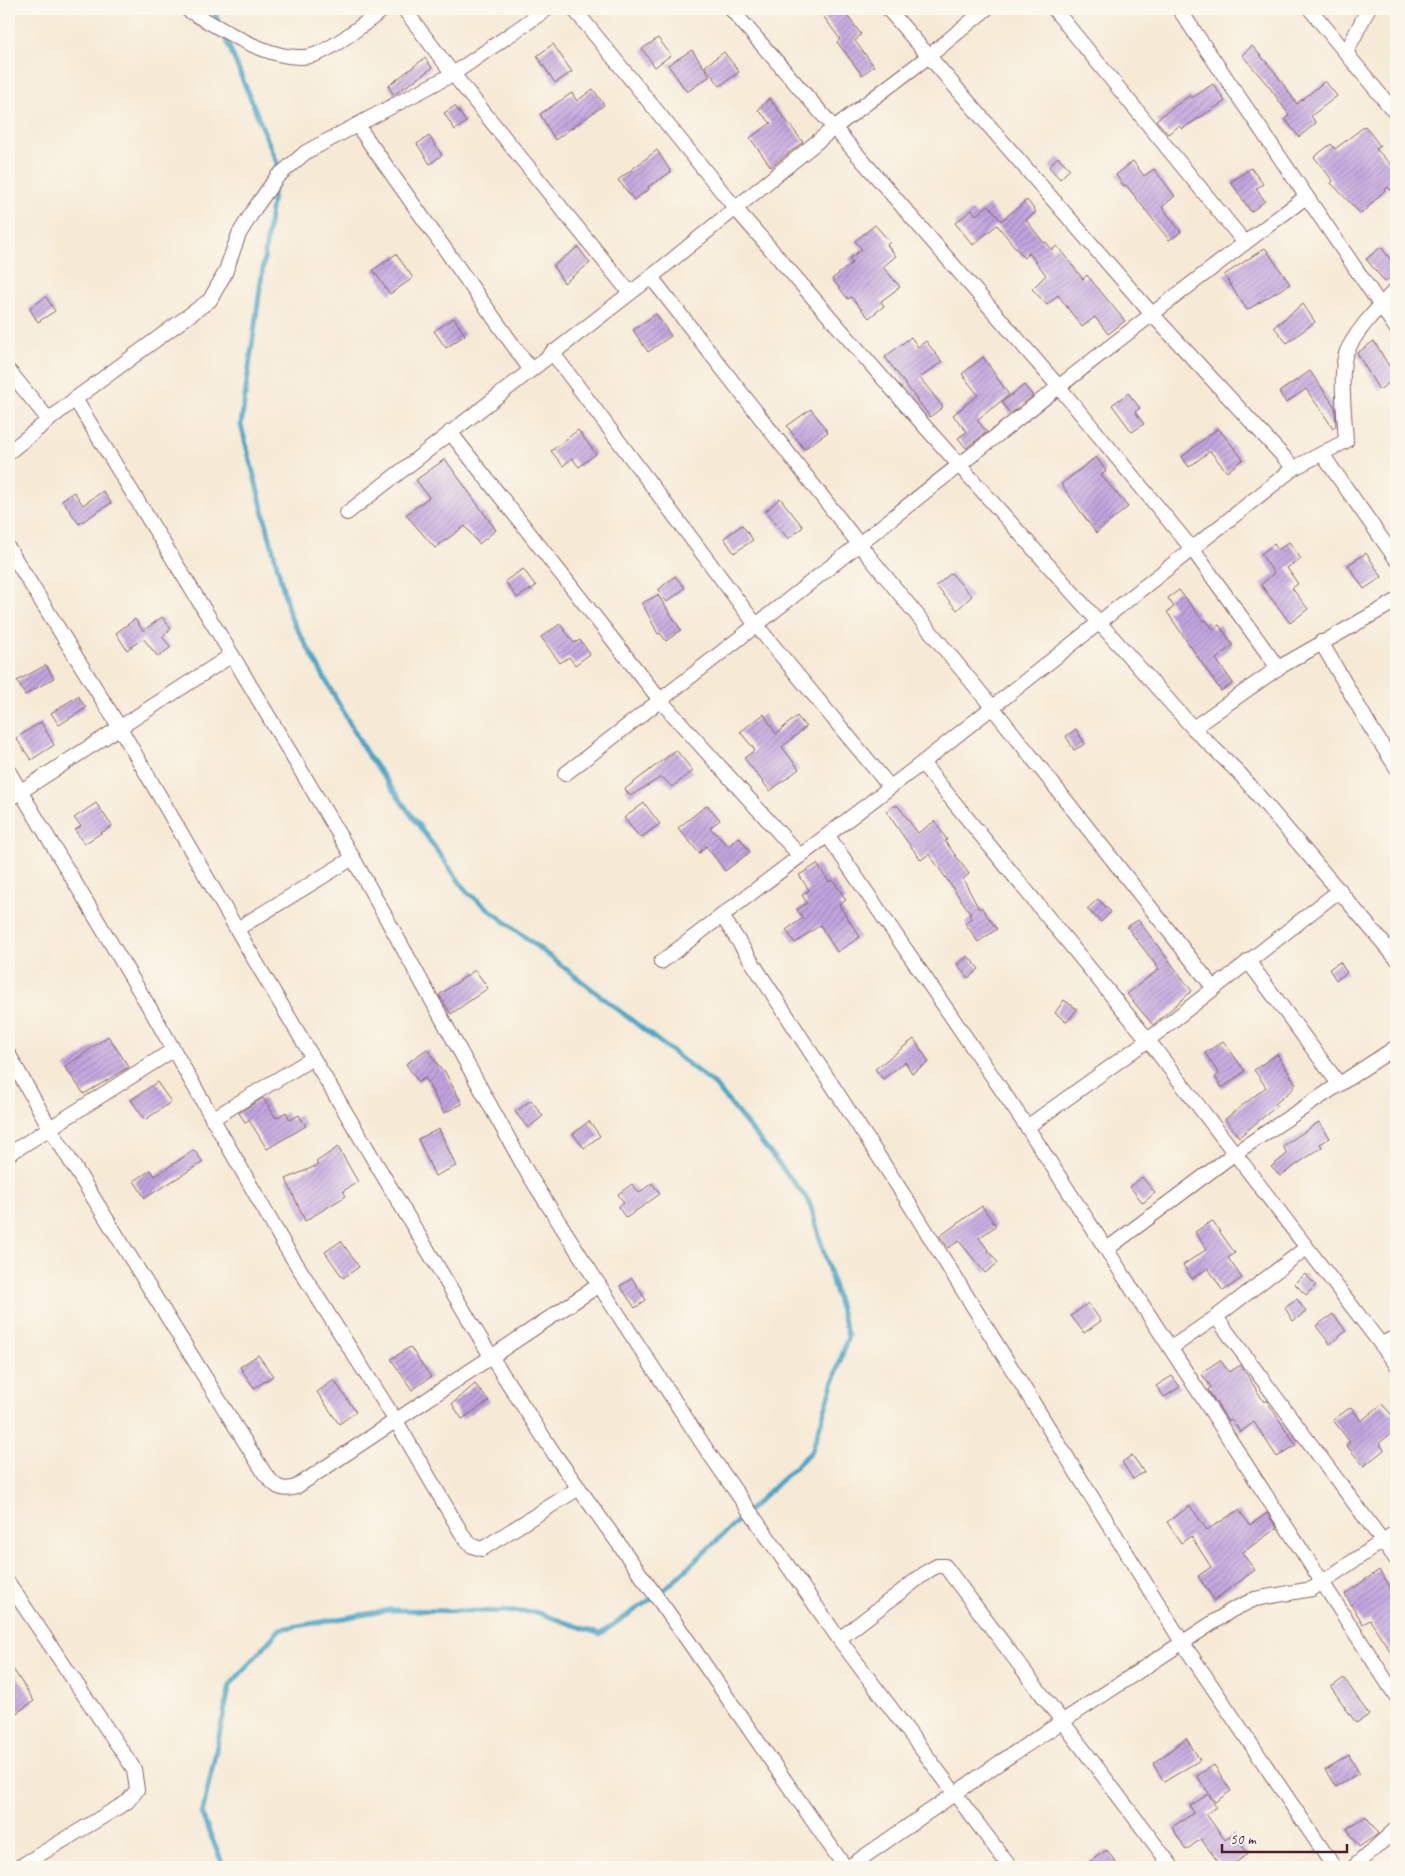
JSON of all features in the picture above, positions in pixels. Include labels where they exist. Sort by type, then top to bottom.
[{"type":"street","points":[[186,9],[249,44],[290,57],[311,56],[340,40],[384,9]]},
{"type":"street","points":[[404,9],[630,293]]},
{"type":"street","points":[[9,452],[75,399],[210,300],[225,273],[240,234],[277,177],[306,152],[454,74],[547,9]]},
{"type":"street","points":[[574,9],[736,209],[1193,728],[1240,774],[1396,958]]},
{"type":"street","points":[[731,9],[1059,387],[1193,550],[1278,668]]},
{"type":"street","points":[[888,9],[1152,313],[1294,468]]},
{"type":"street","points":[[347,513],[630,293],[834,128],[930,56],[986,9]]},
{"type":"street","points":[[1054,9],[1245,243]]},
{"type":"street","points":[[1179,9],[1396,328]]},
{"type":"street","points":[[1310,9],[1347,51],[1396,114]]},
{"type":"street","points":[[1347,51],[1368,9]]},
{"type":"street","points":[[357,125],[530,369]]},
{"type":"street","points":[[565,774],[961,465],[1152,313],[1306,197]]},
{"type":"street","points":[[650,277],[859,544],[993,708],[1213,987]]},
{"type":"street","points":[[661,962],[993,708],[1294,468],[1346,441],[1343,383],[1347,350],[1396,289]]},
{"type":"street","points":[[552,352],[756,625],[890,787]]},
{"type":"street","points":[[9,371],[49,420]]},
{"type":"street","points":[[75,399],[232,655],[353,858],[527,1172],[706,1449],[839,1639],[1010,1867]]},
{"type":"street","points":[[450,432],[660,700],[800,856]]},
{"type":"street","points":[[1322,454],[1396,559]]},
{"type":"street","points":[[9,550],[120,728],[313,1058],[492,1358],[579,1488],[845,1867]]},
{"type":"street","points":[[1193,728],[1278,668],[1396,601]]},
{"type":"street","points":[[1321,642],[1396,767]]},
{"type":"street","points":[[14,796],[232,655]]},
{"type":"street","points":[[922,763],[1148,1040],[1396,1364]]},
{"type":"street","points":[[9,772],[14,796],[173,1050],[285,1246],[396,1421],[462,1534],[472,1546],[482,1549],[579,1488]]},
{"type":"street","points":[[828,836],[1028,1127],[1396,1696]]},
{"type":"street","points":[[237,929],[353,858]]},
{"type":"street","points":[[1028,1127],[1148,1040],[1213,987],[1340,890]]},
{"type":"street","points":[[722,916],[905,1197],[1182,1642],[1334,1867]]},
{"type":"street","points":[[1248,961],[1339,1084]]},
{"type":"street","points":[[1107,1249],[1235,1153],[1396,1047]]},
{"type":"street","points":[[9,1154],[173,1050]]},
{"type":"street","points":[[9,1056],[50,1128],[266,1474],[275,1486],[285,1490],[296,1487],[599,1285]]},
{"type":"street","points":[[212,1119],[313,1058]]},
{"type":"street","points":[[1171,1348],[1216,1317],[1306,1248]]},
{"type":"street","points":[[1216,1317],[1396,1559]]},
{"type":"street","points":[[1381,1344],[1396,1337]]},
{"type":"street","points":[[849,1867],[1062,1720],[1241,1605],[1255,1599],[1302,1592],[1323,1583],[1396,1532]]},
{"type":"street","points":[[839,1639],[928,1571],[937,1566],[945,1566],[1172,1867]]},
{"type":"street","points":[[9,1584],[134,1769],[137,1790],[127,1802],[18,1867]]},
{"type":"street","points":[[1354,1867],[1396,1829]]},
{"type":"building","points":[[818,9],[842,9],[861,34],[855,41],[874,66],[862,75],[837,42],[840,39]]},
{"type":"building","points":[[658,38],[671,55],[655,67],[642,49]]},
{"type":"building","points":[[553,44],[572,72],[555,83],[537,56]]},
{"type":"building","points":[[1252,46],[1274,71],[1297,104],[1325,81],[1337,96],[1311,116],[1316,123],[1299,137],[1285,119],[1289,115],[1270,88],[1242,55]]},
{"type":"building","points":[[692,50],[710,76],[687,92],[668,65]]},
{"type":"building","points":[[724,52],[739,72],[720,86],[705,66]]},
{"type":"building","points":[[425,58],[432,68],[394,95],[388,86]]},
{"type":"building","points":[[1213,84],[1225,101],[1182,129],[1179,126],[1168,134],[1156,120],[1190,95],[1192,98]]},
{"type":"building","points":[[593,89],[604,105],[555,140],[540,114],[572,93],[577,101]]},
{"type":"building","points":[[769,98],[803,142],[771,167],[750,138],[771,123],[758,110]]},
{"type":"building","points":[[455,106],[466,122],[455,130],[444,113]]},
{"type":"building","points":[[1365,126],[1380,146],[1376,149],[1396,170],[1396,195],[1388,187],[1361,214],[1331,183],[1333,181],[1314,157],[1331,144],[1335,149]]},
{"type":"building","points":[[429,136],[442,155],[430,164],[417,144]]},
{"type":"building","points":[[657,150],[671,172],[648,187],[649,189],[634,200],[618,180]]},
{"type":"building","points":[[1058,157],[1070,169],[1060,179],[1049,167]]},
{"type":"building","points":[[1133,161],[1144,176],[1154,169],[1175,196],[1162,207],[1181,232],[1169,240],[1116,175]]},
{"type":"building","points":[[1251,168],[1263,184],[1256,189],[1265,201],[1251,212],[1231,182]]},
{"type":"building","points":[[1027,200],[1036,212],[1026,220],[1044,243],[1046,242],[1052,250],[1057,246],[1083,279],[1087,275],[1125,321],[1108,334],[1095,317],[1082,327],[1058,295],[1047,305],[1032,289],[1046,275],[1029,253],[1024,258],[997,225],[973,245],[955,223],[972,210],[976,215],[989,205],[1001,221]]},
{"type":"building","points":[[875,225],[890,242],[887,245],[896,256],[883,267],[900,287],[881,301],[884,306],[869,318],[851,297],[848,299],[832,279],[852,263],[849,259],[862,249],[855,241]]},
{"type":"building","points":[[578,247],[590,263],[564,283],[553,266]]},
{"type":"building","points":[[1381,247],[1396,267],[1396,273],[1385,282],[1366,259]]},
{"type":"building","points":[[1265,248],[1290,284],[1247,310],[1224,275]]},
{"type":"building","points":[[396,254],[413,278],[390,294],[373,270]]},
{"type":"building","points":[[46,297],[55,311],[38,322],[29,308]]},
{"type":"building","points":[[1303,304],[1315,322],[1287,343],[1274,327]]},
{"type":"building","points":[[656,314],[671,336],[648,352],[633,330]]},
{"type":"building","points":[[454,318],[465,335],[446,348],[434,331]]},
{"type":"building","points":[[911,337],[918,347],[926,341],[942,362],[920,378],[943,407],[930,417],[885,357]]},
{"type":"building","points":[[1374,341],[1396,378],[1379,390],[1357,353]]},
{"type":"building","points":[[983,357],[1009,395],[977,420],[987,432],[966,448],[958,438],[967,432],[953,415],[978,395],[962,374]]},
{"type":"building","points":[[1310,371],[1335,407],[1336,426],[1333,428],[1306,389],[1286,403],[1279,392]]},
{"type":"building","points":[[1024,385],[1033,396],[1010,414],[1002,402]]},
{"type":"building","points":[[1128,393],[1140,408],[1135,412],[1144,424],[1132,432],[1112,405]]},
{"type":"building","points":[[811,409],[828,432],[804,449],[787,426]]},
{"type":"building","points":[[1218,428],[1243,459],[1227,472],[1210,451],[1189,467],[1182,457]]},
{"type":"building","points":[[578,430],[596,454],[579,467],[572,458],[563,466],[551,451]]},
{"type":"building","points":[[1096,457],[1106,471],[1101,475],[1128,507],[1096,533],[1061,484]]},
{"type":"building","points":[[445,459],[496,530],[479,544],[465,526],[435,548],[406,515],[429,497],[416,480]]},
{"type":"building","points":[[103,491],[111,503],[79,524],[62,500],[74,492],[83,505]]},
{"type":"building","points":[[780,498],[803,527],[788,539],[766,511]]},
{"type":"building","points":[[742,525],[753,540],[734,553],[724,538]]},
{"type":"building","points":[[1289,542],[1301,559],[1287,568],[1298,584],[1292,588],[1308,609],[1290,623],[1261,585],[1274,573],[1261,554],[1274,544],[1278,550]]},
{"type":"building","points":[[1366,553],[1382,577],[1364,589],[1348,565]]},
{"type":"building","points":[[523,569],[536,586],[517,598],[505,581]]},
{"type":"building","points":[[951,573],[972,596],[957,610],[936,586]]},
{"type":"building","points":[[675,576],[685,588],[667,602],[658,590]]},
{"type":"building","points":[[1179,590],[1204,622],[1206,620],[1213,629],[1219,625],[1233,645],[1216,659],[1233,683],[1221,691],[1167,612],[1174,607],[1168,598]]},
{"type":"building","points":[[658,595],[681,630],[666,641],[660,633],[658,634],[642,603]]},
{"type":"building","points":[[162,617],[171,629],[162,637],[171,647],[158,657],[143,638],[127,650],[116,633],[135,619],[143,631]]},
{"type":"building","points":[[560,624],[574,643],[580,640],[590,654],[575,665],[569,657],[560,663],[541,637]]},
{"type":"building","points":[[46,665],[54,678],[25,695],[17,681]]},
{"type":"building","points":[[78,696],[86,708],[59,725],[51,713]]},
{"type":"building","points":[[764,714],[776,734],[797,716],[806,727],[782,747],[799,769],[770,791],[744,758],[755,750],[740,732]]},
{"type":"building","points":[[41,722],[54,745],[31,760],[16,738]]},
{"type":"building","points":[[1076,729],[1085,744],[1074,750],[1066,736]]},
{"type":"building","points":[[676,750],[693,771],[672,787],[663,778],[660,778],[630,796],[625,789]]},
{"type":"building","points":[[96,803],[112,826],[84,844],[75,830],[81,826],[74,818]]},
{"type":"building","points":[[644,803],[660,824],[640,838],[624,818]]},
{"type":"building","points":[[707,805],[720,820],[710,828],[728,846],[739,837],[750,852],[725,871],[706,846],[699,853],[678,828]]},
{"type":"building","points":[[893,806],[898,806],[918,833],[935,821],[947,840],[945,841],[969,874],[963,879],[979,909],[981,907],[997,929],[978,942],[965,923],[971,918],[969,915],[971,914],[929,854],[921,860],[906,840],[886,811]]},
{"type":"building","points":[[817,864],[829,882],[833,880],[846,900],[839,905],[860,937],[837,952],[820,925],[795,943],[786,930],[803,918],[797,910],[807,903],[802,895],[809,890],[799,875]]},
{"type":"building","points":[[1098,899],[1111,912],[1101,922],[1087,909]]},
{"type":"building","points":[[1138,920],[1192,991],[1153,1025],[1127,994],[1159,969],[1127,927]]},
{"type":"building","points":[[968,956],[979,969],[968,978],[957,964]]},
{"type":"building","points":[[1340,962],[1347,973],[1336,980],[1329,969]]},
{"type":"building","points":[[475,970],[488,988],[451,1014],[439,995]]},
{"type":"building","points":[[1064,1000],[1077,1009],[1067,1022],[1055,1013]]},
{"type":"building","points":[[108,1036],[129,1067],[84,1094],[65,1067]]},
{"type":"building","points":[[914,1039],[929,1062],[912,1073],[905,1062],[883,1079],[875,1069]]},
{"type":"building","points":[[1223,1041],[1245,1071],[1222,1088],[1215,1077],[1219,1074],[1205,1053]]},
{"type":"building","points":[[427,1049],[442,1071],[444,1070],[462,1104],[444,1113],[425,1078],[418,1082],[406,1064]]},
{"type":"building","points":[[1277,1054],[1296,1084],[1293,1086],[1295,1087],[1275,1104],[1277,1106],[1239,1137],[1225,1119],[1266,1087],[1254,1070]]},
{"type":"building","points":[[157,1082],[171,1102],[145,1120],[131,1100]]},
{"type":"building","points":[[263,1098],[276,1118],[286,1112],[290,1120],[299,1115],[306,1126],[267,1149],[249,1120],[245,1122],[239,1113]]},
{"type":"building","points":[[531,1100],[543,1116],[528,1128],[515,1112]]},
{"type":"building","points":[[589,1121],[600,1136],[584,1148],[573,1134]]},
{"type":"building","points":[[1319,1122],[1330,1138],[1320,1144],[1322,1147],[1280,1176],[1271,1167],[1287,1154],[1283,1146]]},
{"type":"building","points":[[439,1129],[456,1166],[435,1176],[418,1139]]},
{"type":"building","points":[[338,1147],[358,1182],[343,1191],[346,1196],[305,1221],[286,1179],[318,1165],[316,1162]]},
{"type":"building","points":[[194,1150],[203,1162],[145,1198],[134,1181],[151,1170],[155,1176]]},
{"type":"building","points":[[1142,1177],[1155,1193],[1143,1203],[1130,1187]]},
{"type":"building","points":[[652,1183],[660,1194],[626,1218],[618,1207],[624,1203],[618,1194],[632,1184],[639,1193]]},
{"type":"building","points":[[982,1206],[996,1226],[979,1238],[998,1263],[985,1273],[959,1241],[948,1248],[940,1236]]},
{"type":"building","points":[[1212,1221],[1235,1253],[1228,1258],[1242,1278],[1223,1291],[1208,1268],[1192,1279],[1183,1265],[1207,1249],[1195,1232]]},
{"type":"building","points":[[341,1241],[359,1267],[343,1278],[325,1252]]},
{"type":"building","points":[[1305,1274],[1316,1285],[1306,1295],[1295,1284]]},
{"type":"building","points":[[632,1278],[646,1300],[635,1308],[620,1286]]},
{"type":"building","points":[[1297,1299],[1306,1312],[1293,1321],[1285,1308]]},
{"type":"building","points":[[1088,1303],[1101,1321],[1084,1333],[1071,1316]]},
{"type":"building","points":[[1333,1314],[1346,1331],[1330,1344],[1316,1326]]},
{"type":"building","points":[[410,1347],[431,1377],[412,1390],[391,1359]]},
{"type":"building","points":[[258,1355],[273,1376],[254,1388],[240,1367]]},
{"type":"building","points":[[1220,1360],[1229,1372],[1241,1365],[1264,1402],[1266,1400],[1296,1445],[1277,1457],[1254,1422],[1241,1432],[1231,1419],[1228,1421],[1208,1390],[1211,1387],[1201,1373]]},
{"type":"building","points":[[1172,1376],[1180,1387],[1164,1397],[1156,1386]]},
{"type":"building","points":[[334,1380],[356,1412],[339,1424],[317,1392]]},
{"type":"building","points":[[475,1384],[489,1401],[462,1419],[452,1404]]},
{"type":"building","points":[[1382,1404],[1391,1414],[1396,1410],[1396,1430],[1379,1443],[1384,1450],[1364,1466],[1346,1445],[1350,1442],[1333,1420],[1351,1407],[1361,1421]]},
{"type":"building","points":[[1132,1455],[1144,1472],[1133,1479],[1122,1462]]},
{"type":"building","points":[[1190,1506],[1207,1530],[1239,1510],[1250,1525],[1267,1513],[1277,1528],[1242,1553],[1255,1570],[1214,1600],[1198,1576],[1211,1567],[1191,1536],[1181,1543],[1167,1522]]},
{"type":"building","points":[[1379,1570],[1396,1596],[1396,1660],[1370,1620],[1363,1624],[1345,1594]]},
{"type":"building","points":[[9,1663],[34,1701],[9,1718]]},
{"type":"building","points":[[1344,1678],[1369,1715],[1356,1723],[1331,1687]]},
{"type":"building","points":[[1186,1738],[1200,1760],[1164,1782],[1153,1764]]},
{"type":"building","points":[[1349,1755],[1359,1773],[1336,1787],[1325,1770]]},
{"type":"building","points":[[1214,1765],[1231,1791],[1215,1802],[1197,1776]]},
{"type":"building","points":[[1208,1794],[1216,1807],[1206,1814],[1225,1840],[1233,1834],[1248,1854],[1229,1867],[1222,1867],[1201,1839],[1186,1850],[1172,1827],[1194,1813],[1190,1806]]},
{"type":"building","points":[[1366,1816],[1378,1834],[1359,1847],[1347,1829]]},
{"type":"building","points":[[1107,1850],[1119,1867],[1081,1867]]},
{"type":"waterway","points":[[213,9],[219,24]]},
{"type":"waterway","points":[[224,34],[277,163],[275,175]]},
{"type":"waterway","points":[[224,1867],[202,1815],[230,1685],[280,1629],[390,1610],[535,1612],[600,1634],[664,1590],[812,1451],[848,1336],[809,1201],[715,1085],[467,892],[367,754],[290,616],[241,425],[274,188]]}]
